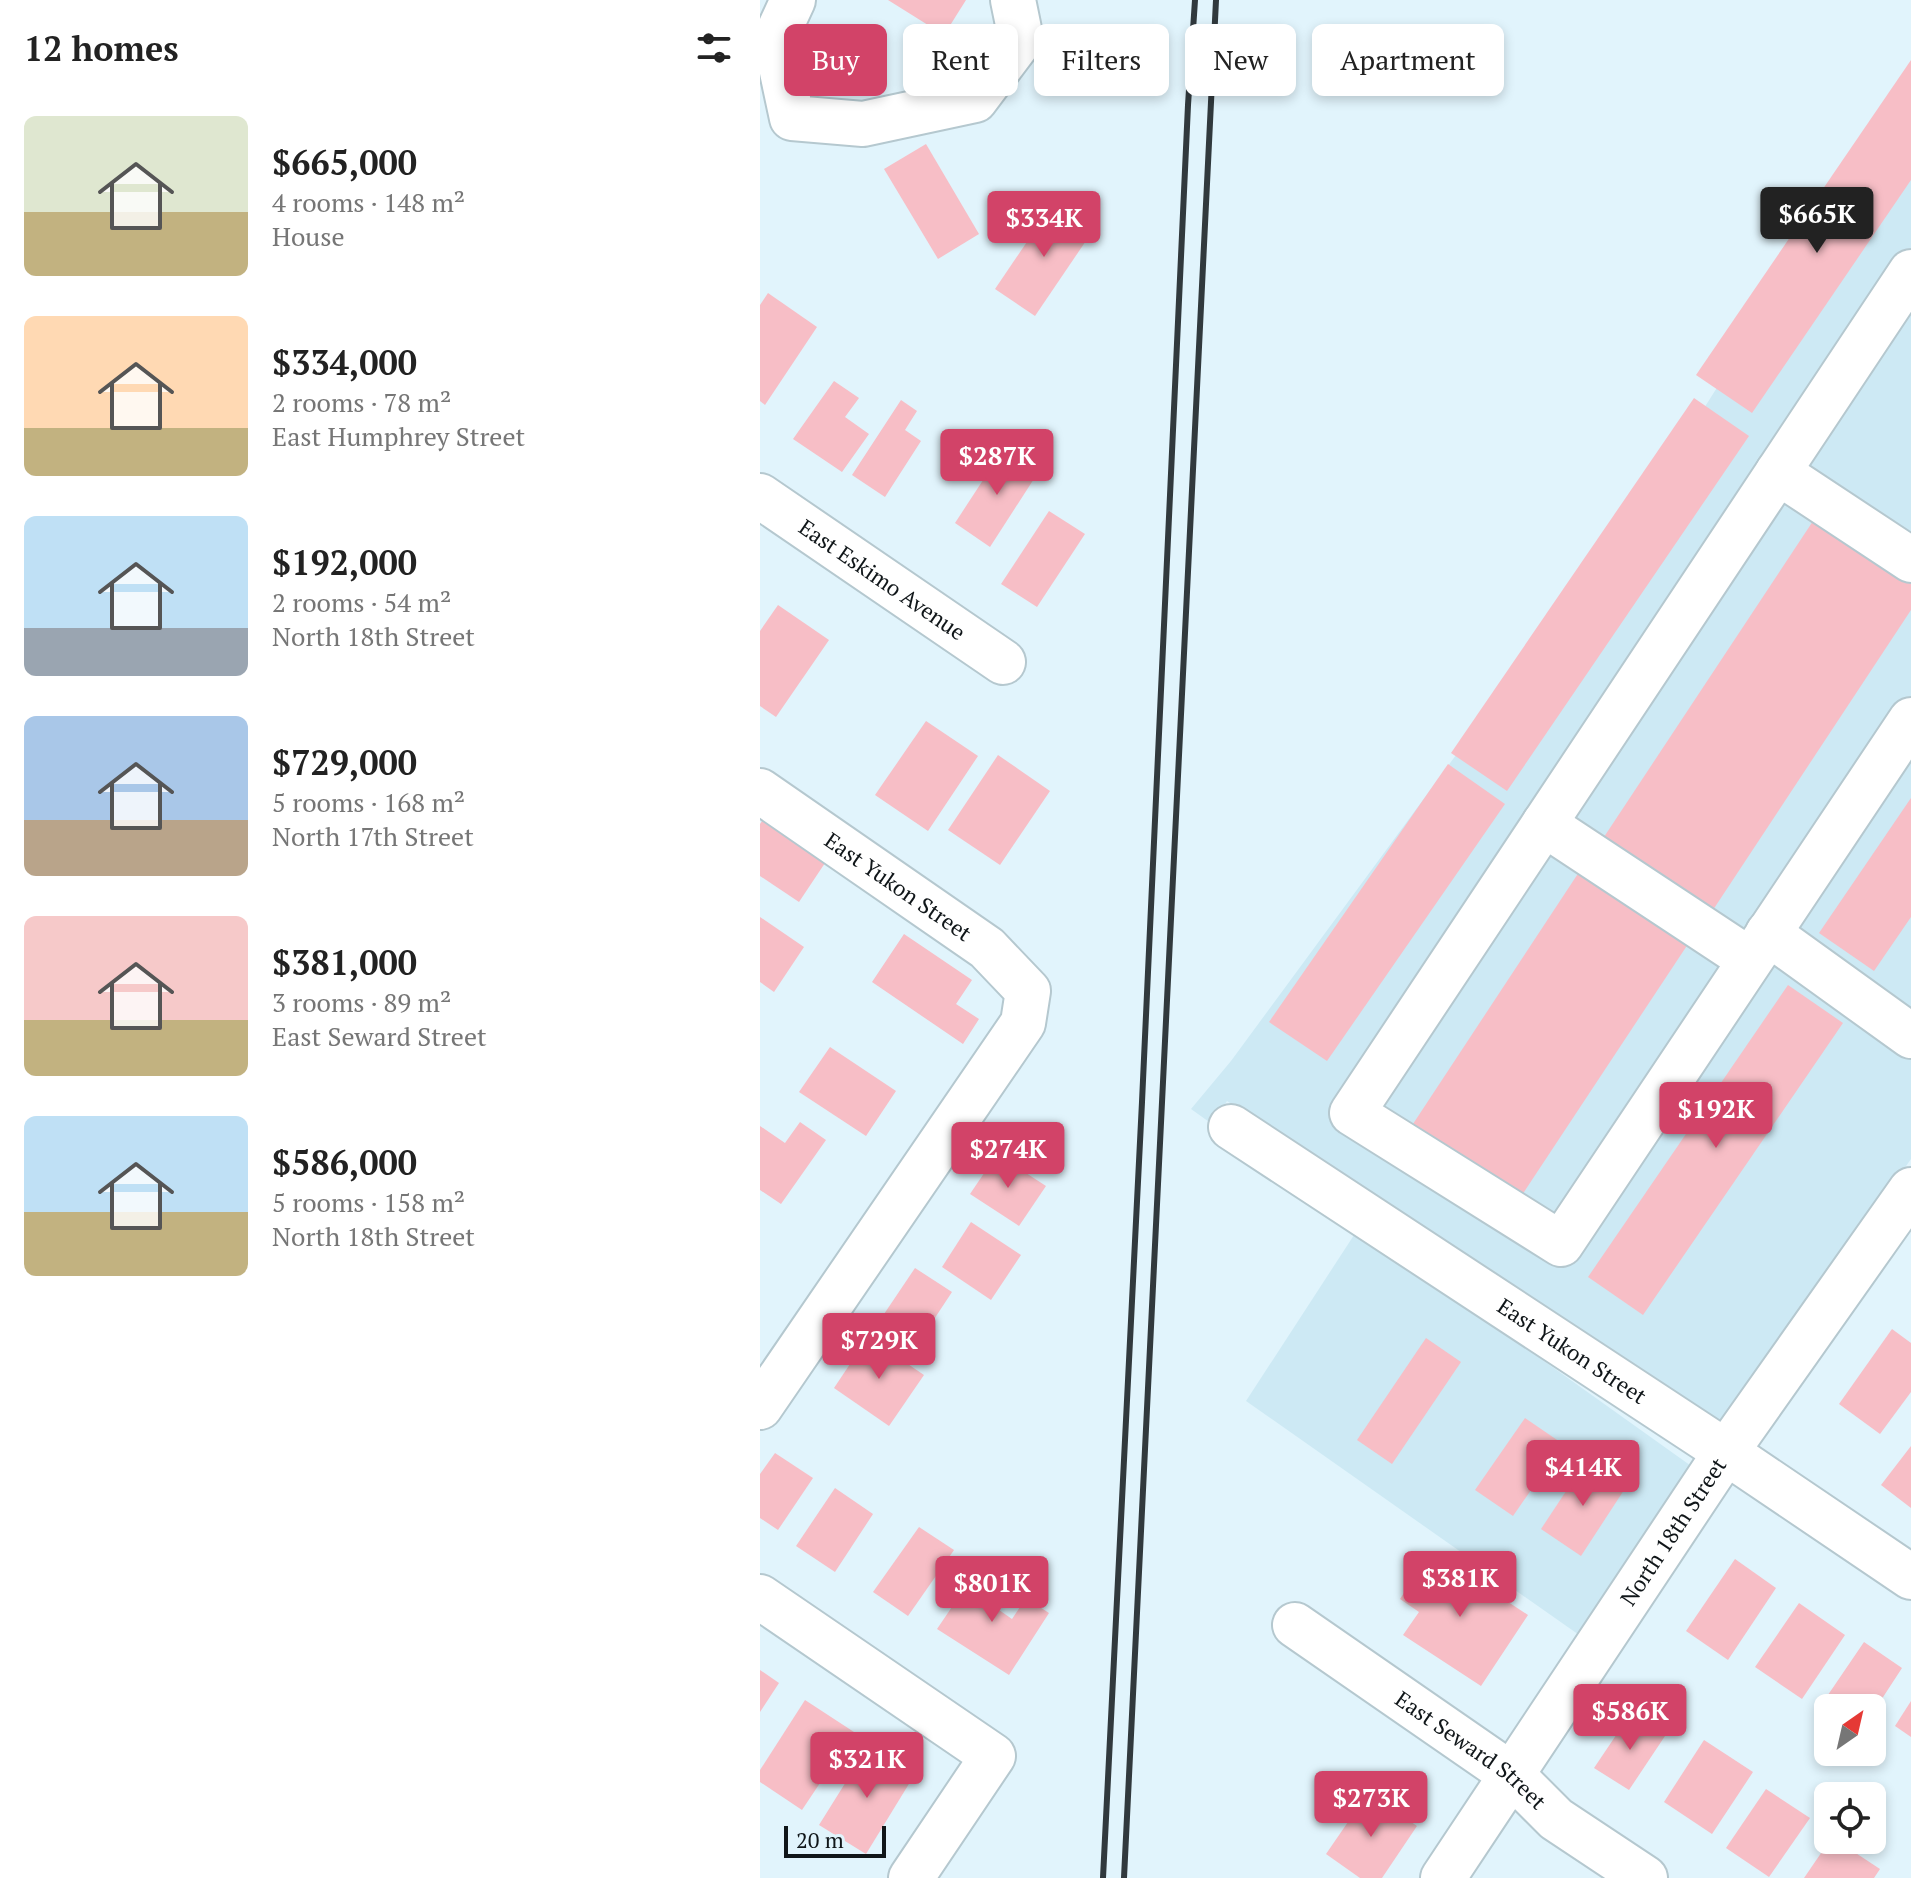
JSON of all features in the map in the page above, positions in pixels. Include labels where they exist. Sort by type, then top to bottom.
[{"type":"street","points":[[793,0],[775,39],[792,118],[863,124],[975,100],[1021,39],[1013,0]]},
{"type":"street","points":[[1911,272],[1352,1113],[1561,1244],[1911,720]]},
{"type":"street","points":[[1778,472],[1911,560]]},
{"type":"street","name":"East Eskimo Avenue","points":[[760,496],[1003,662]]},
{"type":"street","name":"East Yukon Street","points":[[760,791],[987,948],[1028,991],[1023,1023],[760,1407]]},
{"type":"street","points":[[1544,824],[1911,1036]]},
{"type":"street","name":"East Yukon Street","points":[[1231,1127],[1911,1577]]},
{"type":"street","name":"North 18th Street","points":[[1443,1878],[1726,1452],[1911,1190]]},
{"type":"street","points":[[760,1597],[993,1756],[911,1878]]},
{"type":"street","name":"East Seward Street","points":[[1295,1625],[1512,1775],[1556,1819],[1645,1878]]},
{"type":"shaded area","points":[[1911,81],[1911,1159],[1723,1425],[1227,1101],[1212,1124],[1191,1109],[1231,1061],[1695,430],[1694,424]]},
{"type":"shaded area","points":[[1356,1232],[1457,1299],[1694,1468],[1582,1637],[1246,1401]]},
{"type":"building","points":[[888,0],[966,0],[951,24],[926,24]]},
{"type":"building","points":[[1911,60],[1911,180],[1752,413],[1696,375]]},
{"type":"building","points":[[926,144],[979,234],[938,259],[884,169]]},
{"type":"building","points":[[1054,202],[1094,229],[1035,316],[995,289]]},
{"type":"building","points":[[768,293],[817,327],[765,405],[760,401],[760,305]]},
{"type":"building","points":[[834,381],[859,398],[845,417],[869,434],[842,472],[793,439]]},
{"type":"building","points":[[1694,398],[1749,436],[1507,791],[1451,753]]},
{"type":"building","points":[[901,400],[917,411],[905,430],[921,441],[885,497],[852,475]]},
{"type":"building","points":[[1004,448],[1039,471],[990,547],[955,523]]},
{"type":"building","points":[[1049,511],[1085,534],[1037,607],[1001,584]]},
{"type":"building","points":[[1817,515],[1911,578],[1911,610],[1709,916],[1600,843]]},
{"type":"building","points":[[778,605],[829,640],[776,717],[760,706],[760,631]]},
{"type":"building","points":[[926,721],[978,756],[928,831],[875,795]]},
{"type":"building","points":[[998,755],[1050,791],[1000,865],[948,830]]},
{"type":"building","points":[[1448,764],[1505,804],[1327,1061],[1269,1022]]},
{"type":"building","points":[[1911,798],[1911,917],[1874,971],[1819,933]]},
{"type":"building","points":[[762,821],[825,863],[799,902],[760,876]]},
{"type":"building","points":[[1583,866],[1692,938],[1518,1201],[1409,1130]]},
{"type":"building","points":[[760,917],[804,947],[774,992],[760,982]]},
{"type":"building","points":[[904,934],[972,980],[956,1004],[979,1019],[963,1044],[872,982]]},
{"type":"building","points":[[1788,985],[1843,1023],[1643,1315],[1588,1277]]},
{"type":"building","points":[[830,1047],[896,1091],[866,1136],[799,1092]]},
{"type":"building","points":[[800,1122],[826,1140],[781,1204],[760,1190],[760,1126],[785,1143]]},
{"type":"building","points":[[997,1154],[1046,1186],[1019,1226],[970,1194]]},
{"type":"building","points":[[971,1222],[1021,1255],[991,1300],[942,1267]]},
{"type":"building","points":[[915,1268],[952,1292],[915,1348],[878,1323]]},
{"type":"building","points":[[1892,1329],[1911,1343],[1911,1392],[1880,1434],[1839,1404]]},
{"type":"building","points":[[868,1337],[924,1375],[889,1426],[834,1388]]},
{"type":"building","points":[[1426,1338],[1461,1362],[1392,1464],[1357,1440]]},
{"type":"building","points":[[1525,1418],[1563,1444],[1513,1516],[1475,1490]]},
{"type":"building","points":[[1911,1446],[1911,1508],[1881,1485]]},
{"type":"building","points":[[775,1453],[813,1478],[778,1530],[760,1518],[760,1474]]},
{"type":"building","points":[[1586,1461],[1626,1487],[1581,1556],[1541,1529]]},
{"type":"building","points":[[835,1488],[873,1514],[835,1572],[796,1546]]},
{"type":"building","points":[[919,1527],[954,1550],[908,1616],[873,1592]]},
{"type":"building","points":[[1431,1551],[1528,1615],[1481,1686],[1403,1635],[1419,1612],[1400,1599]]},
{"type":"building","points":[[1735,1559],[1776,1588],[1728,1660],[1686,1631]]},
{"type":"building","points":[[979,1567],[1002,1583],[989,1603],[1012,1619],[1026,1598],[1049,1613],[1009,1675],[937,1629]]},
{"type":"building","points":[[1799,1603],[1845,1635],[1802,1699],[1755,1667]]},
{"type":"building","points":[[1864,1642],[1902,1668],[1885,1694],[1829,1694]]},
{"type":"building","points":[[760,1670],[779,1683],[760,1712]]},
{"type":"building","points":[[805,1700],[854,1732],[802,1810],[760,1782],[760,1770]]},
{"type":"building","points":[[1911,1701],[1911,1737],[1895,1726]]},
{"type":"building","points":[[1631,1713],[1665,1736],[1629,1790],[1594,1768]]},
{"type":"building","points":[[1704,1740],[1753,1772],[1712,1834],[1664,1802]]},
{"type":"building","points":[[869,1745],[915,1774],[866,1854],[819,1825]]},
{"type":"building","points":[[1766,1789],[1810,1818],[1769,1877],[1726,1848]]},
{"type":"building","points":[[1368,1793],[1417,1826],[1382,1878],[1360,1878],[1326,1854]]},
{"type":"building","points":[[1820,1854],[1857,1854],[1880,1869],[1874,1878],[1804,1878]]},
{"type":"railway","points":[[1103,1878],[1195,0]]},
{"type":"railway","points":[[1124,1878],[1216,0]]}]
